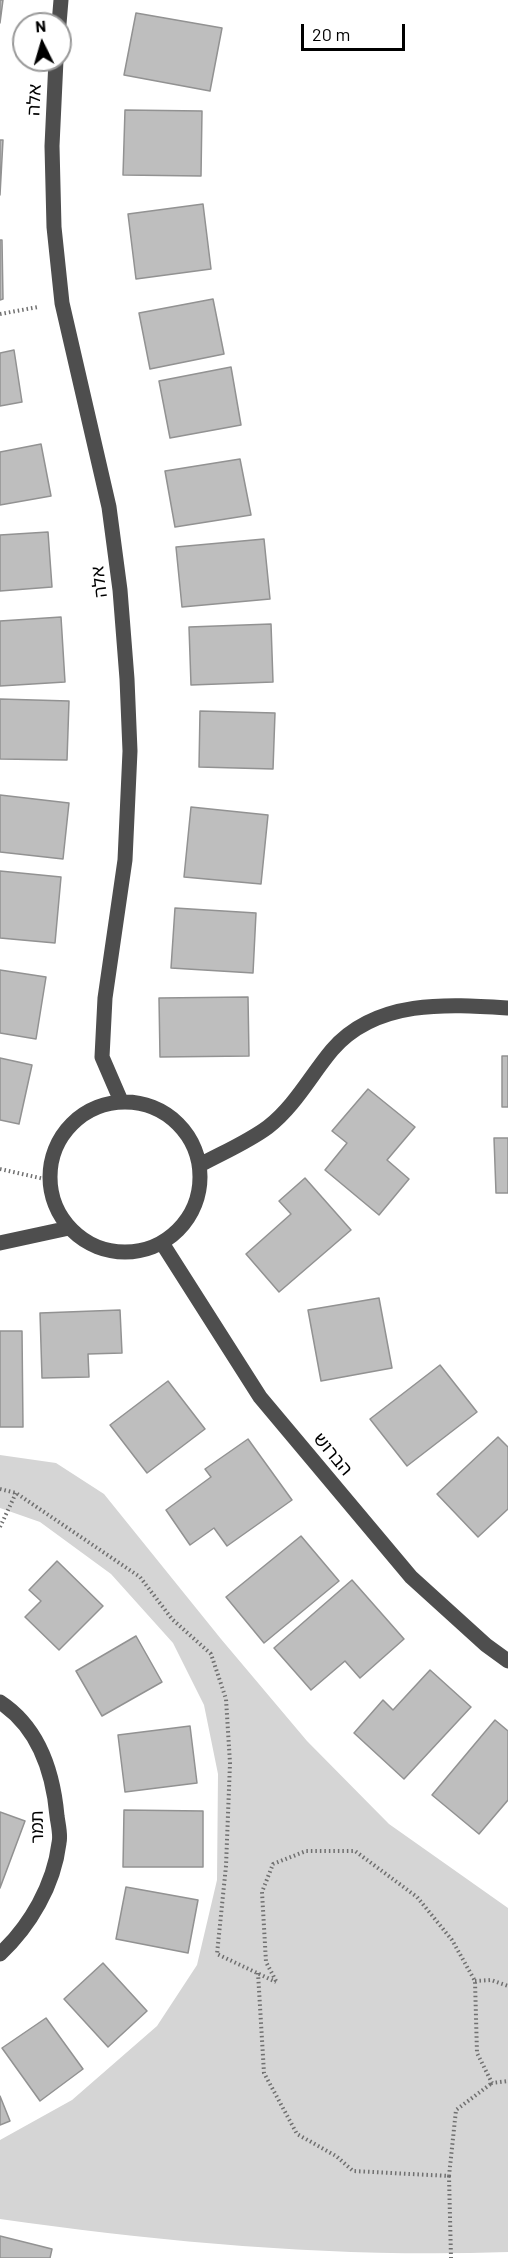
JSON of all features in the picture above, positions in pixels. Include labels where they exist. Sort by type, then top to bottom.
[{"type":"street","name":"אלה","points":[[55,72],[51,146],[54,227],[62,303],[109,507],[120,590],[127,679],[130,752],[125,860],[105,998],[102,1057],[121,1101]]},
{"type":"street","points":[[200,1165],[268,1127],[297,1097],[334,1048],[363,1025],[393,1012],[424,1007],[465,1005],[508,1008]]},
{"type":"street","points":[[121,1101],[147,1104],[171,1116],[189,1135],[200,1165],[200,1192],[190,1216],[162,1243],[137,1251],[111,1251],[90,1244],[69,1228],[55,1206],[49,1180],[53,1154],[65,1131],[95,1107],[121,1101]]},
{"type":"street","points":[[0,1243],[69,1228]]},
{"type":"street","name":"הברוש","points":[[162,1243],[260,1397],[411,1577],[486,1645],[508,1661]]},
{"type":"street","name":"תמר","points":[[0,1702],[17,1713],[41,1746],[55,1793],[60,1842],[42,1901],[14,1941],[0,1954]]},
{"type":"path","points":[[0,314],[62,303]]},
{"type":"path","points":[[0,1169],[49,1180]]},
{"type":"path","points":[[0,1489],[15,1493],[140,1577],[172,1619],[211,1654],[226,1698],[230,1763],[226,1866],[217,1954],[276,1982],[266,1962],[262,1892],[273,1864],[306,1851],[355,1851],[417,1897],[452,1940],[475,1981],[477,2053],[492,2083]]},
{"type":"path","points":[[0,1527],[15,1493]]},
{"type":"path","points":[[258,1973],[264,2073],[297,2134],[336,2156],[353,2170],[449,2176]]},
{"type":"path","points":[[475,1981],[491,1980],[508,1986]]},
{"type":"path","points":[[451,2258],[449,2176],[456,2110],[492,2083],[508,2081]]},
{"type":"shaded area","points":[[0,1455],[56,1463],[104,1494],[307,1741],[389,1824],[508,1908],[508,2252],[381,2253],[254,2247],[126,2235],[0,2219],[0,2140],[72,2100],[157,2026],[197,1965],[217,1880],[218,1774],[204,1705],[173,1643],[111,1574],[40,1522],[0,1508]]},
{"type":"building","points":[[0,0],[3,0],[0,23]]},
{"type":"building","points":[[136,13],[222,28],[210,91],[124,75]]},
{"type":"building","points":[[125,110],[202,111],[201,176],[123,175]]},
{"type":"building","points":[[0,140],[3,140],[0,195]]},
{"type":"building","points":[[203,204],[211,269],[136,279],[128,214]]},
{"type":"building","points":[[0,240],[2,240],[3,299],[0,300]]},
{"type":"building","points":[[213,299],[224,354],[150,369],[139,313]]},
{"type":"building","points":[[14,350],[22,402],[0,406],[0,353]]},
{"type":"building","points":[[231,367],[241,425],[170,438],[159,381]]},
{"type":"building","points":[[41,444],[51,496],[0,505],[0,452]]},
{"type":"building","points":[[240,459],[251,515],[175,527],[165,471]]},
{"type":"building","points":[[48,532],[52,587],[0,591],[0,535]]},
{"type":"building","points":[[264,539],[270,599],[182,607],[176,547]]},
{"type":"building","points":[[61,617],[65,682],[0,686],[0,621]]},
{"type":"building","points":[[271,624],[273,682],[191,685],[189,627]]},
{"type":"building","points":[[0,699],[69,701],[67,760],[0,759]]},
{"type":"building","points":[[200,711],[275,713],[273,769],[199,767]]},
{"type":"building","points":[[0,795],[69,803],[63,859],[0,852]]},
{"type":"building","points":[[191,807],[268,815],[261,884],[184,877]]},
{"type":"building","points":[[0,871],[61,877],[55,943],[0,938]]},
{"type":"building","points":[[175,908],[256,913],[253,973],[171,968]]},
{"type":"building","points":[[0,970],[46,977],[36,1039],[0,1033]]},
{"type":"building","points":[[248,997],[249,1056],[160,1057],[159,998]]},
{"type":"building","points":[[502,1056],[508,1056],[508,1107],[502,1107]]},
{"type":"building","points":[[0,1058],[32,1065],[19,1124],[0,1120]]},
{"type":"building","points":[[368,1089],[415,1127],[387,1160],[409,1179],[379,1215],[325,1170],[347,1143],[332,1131]]},
{"type":"building","points":[[494,1138],[508,1138],[508,1193],[496,1193]]},
{"type":"building","points":[[305,1178],[351,1230],[279,1292],[246,1254],[291,1214],[279,1201]]},
{"type":"building","points":[[379,1298],[392,1368],[321,1381],[308,1310]]},
{"type":"building","points":[[120,1310],[122,1353],[88,1354],[89,1377],[42,1378],[40,1313]]},
{"type":"building","points":[[0,1331],[22,1331],[23,1427],[0,1427]]},
{"type":"building","points":[[440,1365],[477,1412],[407,1466],[370,1419]]},
{"type":"building","points":[[168,1381],[205,1429],[147,1473],[110,1425]]},
{"type":"building","points":[[498,1437],[508,1447],[508,1509],[478,1537],[437,1494]]},
{"type":"building","points":[[248,1439],[292,1500],[227,1546],[214,1528],[190,1545],[166,1510],[211,1477],[205,1469]]},
{"type":"building","points":[[301,1536],[339,1581],[264,1643],[226,1597]]},
{"type":"building","points":[[57,1561],[103,1606],[59,1650],[25,1617],[41,1601],[29,1590]]},
{"type":"building","points":[[352,1580],[404,1639],[360,1678],[345,1661],[311,1690],[274,1648]]},
{"type":"building","points":[[136,1636],[162,1682],[102,1716],[76,1671]]},
{"type":"building","points":[[430,1670],[471,1707],[404,1779],[354,1733],[383,1700],[393,1710]]},
{"type":"building","points":[[495,1720],[508,1731],[508,1800],[479,1834],[432,1795]]},
{"type":"building","points":[[190,1726],[197,1783],[125,1792],[118,1735]]},
{"type":"building","points":[[124,1810],[203,1811],[203,1867],[123,1867]]},
{"type":"building","points":[[0,1812],[25,1821],[0,1888]]},
{"type":"building","points":[[126,1887],[198,1900],[188,1953],[116,1939]]},
{"type":"building","points":[[103,1963],[147,2011],[108,2047],[64,1999]]},
{"type":"building","points":[[46,2018],[83,2069],[40,2101],[2,2048]]},
{"type":"building","points":[[0,2096],[10,2121],[0,2125]]},
{"type":"building","points":[[0,2236],[52,2249],[50,2258],[0,2258]]}]
